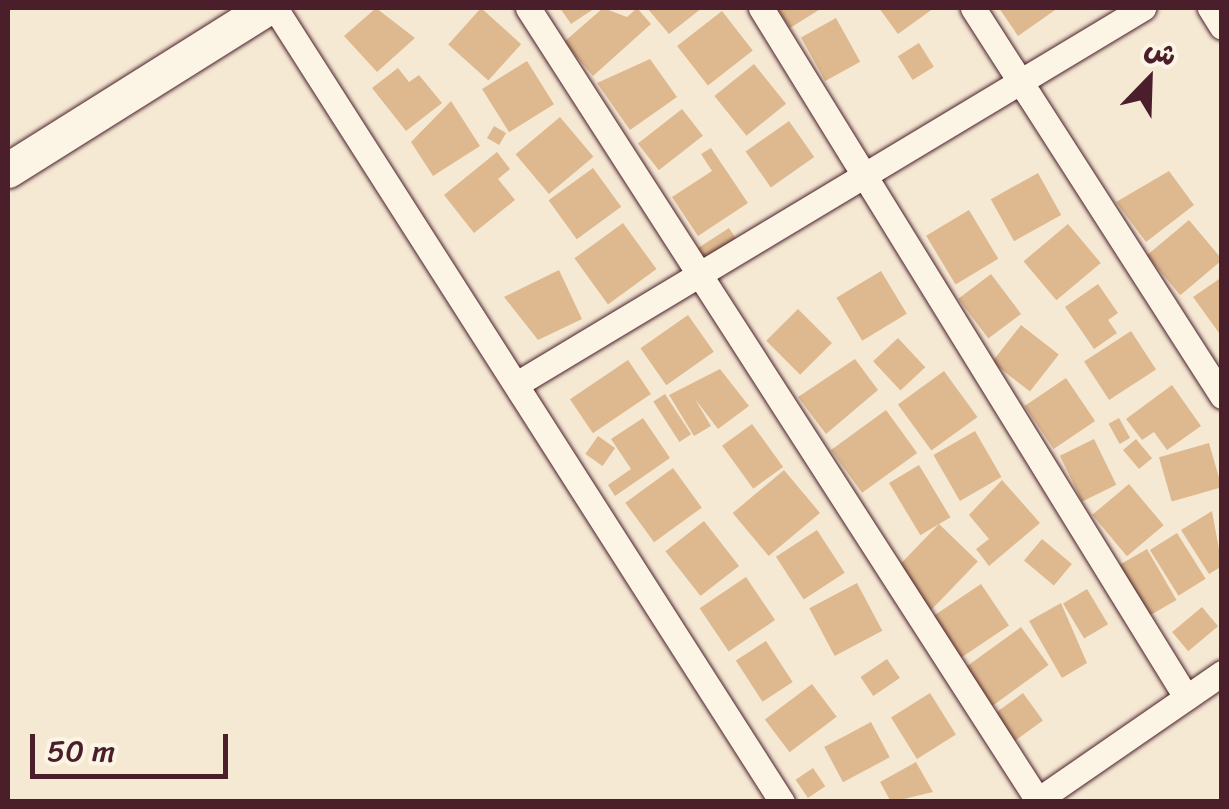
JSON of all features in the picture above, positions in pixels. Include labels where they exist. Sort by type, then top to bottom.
[{"type":"street","points":[[8,170],[266,8]]},
{"type":"street","points":[[275,8],[520,382],[782,802]]},
{"type":"street","points":[[528,8],[698,279],[1036,801],[1222,673]]},
{"type":"street","points":[[761,8],[1186,697]]},
{"type":"street","points":[[973,8],[1222,396]]},
{"type":"street","points":[[520,382],[698,279],[1143,8]]},
{"type":"street","points":[[1210,8],[1222,27]]},
{"type":"building","points":[[376,8],[415,38],[377,72],[344,36]]},
{"type":"building","points":[[481,8],[521,44],[488,81],[448,44]]},
{"type":"building","points":[[560,8],[595,8],[571,24]]},
{"type":"building","points":[[603,8],[627,17],[637,8],[651,24],[593,76],[564,42]]},
{"type":"building","points":[[647,8],[702,8],[669,34]]},
{"type":"building","points":[[777,8],[822,8],[790,28]]},
{"type":"building","points":[[879,8],[934,8],[898,34]]},
{"type":"building","points":[[999,8],[1058,8],[1018,36]]},
{"type":"building","points":[[722,11],[753,50],[708,85],[677,46]]},
{"type":"building","points":[[836,18],[860,62],[825,81],[801,37]]},
{"type":"building","points":[[919,43],[934,67],[913,80],[898,56]]},
{"type":"building","points":[[650,59],[677,97],[630,130],[597,83]]},
{"type":"building","points":[[527,61],[554,104],[509,132],[482,89]]},
{"type":"building","points":[[754,64],[786,104],[746,136],[714,96]]},
{"type":"building","points":[[398,68],[409,82],[419,75],[442,103],[406,131],[372,88]]},
{"type":"building","points":[[451,101],[480,146],[433,176],[411,142]]},
{"type":"building","points":[[682,109],[703,136],[659,170],[638,143]]},
{"type":"building","points":[[560,117],[593,157],[549,194],[516,154]]},
{"type":"building","points":[[789,121],[814,157],[771,187],[746,151]]},
{"type":"building","points":[[494,126],[506,133],[499,145],[487,138]]},
{"type":"building","points":[[711,148],[748,203],[698,236],[672,197],[712,171],[701,154]]},
{"type":"building","points":[[497,152],[510,169],[498,179],[515,200],[474,233],[444,195]]},
{"type":"building","points":[[593,168],[621,207],[577,239],[549,200]]},
{"type":"building","points":[[1169,171],[1194,205],[1146,242],[1116,202]]},
{"type":"building","points":[[1038,173],[1061,215],[1014,241],[991,199]]},
{"type":"building","points":[[969,210],[998,259],[955,285],[926,236]]},
{"type":"building","points":[[1189,220],[1222,260],[1180,295],[1147,255]]},
{"type":"building","points":[[623,223],[657,269],[608,304],[574,258]]},
{"type":"building","points":[[1068,224],[1101,263],[1056,300],[1024,261]]},
{"type":"building","points":[[729,228],[747,256],[713,277],[695,250]]},
{"type":"building","points":[[559,270],[582,319],[538,340],[504,297]]},
{"type":"building","points":[[881,271],[907,314],[862,341],[836,298]]},
{"type":"building","points":[[991,274],[1021,314],[988,339],[958,299]]},
{"type":"building","points":[[1222,277],[1222,337],[1193,297]]},
{"type":"building","points":[[1098,284],[1118,313],[1108,320],[1117,333],[1094,349],[1065,307]]},
{"type":"building","points":[[798,309],[832,343],[800,375],[766,341]]},
{"type":"building","points":[[688,315],[714,352],[666,385],[640,348]]},
{"type":"building","points":[[1021,325],[1059,355],[1030,392],[992,362]]},
{"type":"building","points":[[1131,331],[1156,370],[1109,400],[1084,361]]},
{"type":"building","points":[[898,338],[925,367],[900,390],[873,361]]},
{"type":"building","points":[[855,359],[878,390],[826,434],[798,397]]},
{"type":"building","points":[[628,360],[651,394],[593,433],[570,399]]},
{"type":"building","points":[[720,369],[749,406],[718,429],[695,399],[711,426],[694,436],[669,395]]},
{"type":"building","points":[[944,371],[978,417],[931,451],[898,405]]},
{"type":"building","points":[[1066,378],[1095,421],[1054,449],[1025,406]]},
{"type":"building","points":[[1172,385],[1201,426],[1167,450],[1154,432],[1142,440],[1126,419]]},
{"type":"building","points":[[665,394],[691,434],[679,442],[653,402]]},
{"type":"building","points":[[886,410],[917,453],[862,493],[831,450]]},
{"type":"building","points":[[643,418],[670,458],[615,496],[608,485],[631,469],[611,439]]},
{"type":"building","points":[[1119,418],[1130,438],[1120,444],[1109,424]]},
{"type":"building","points":[[752,424],[783,467],[753,489],[722,446]]},
{"type":"building","points":[[975,431],[1002,477],[960,501],[933,455]]},
{"type":"building","points":[[598,436],[615,448],[603,466],[585,454]]},
{"type":"building","points":[[1094,439],[1116,485],[1082,501],[1060,456]]},
{"type":"building","points":[[1136,439],[1152,458],[1139,469],[1123,450]]},
{"type":"building","points":[[1209,443],[1222,487],[1172,502],[1159,457]]},
{"type":"building","points":[[919,465],[950,517],[920,535],[889,483]]},
{"type":"building","points":[[673,468],[702,508],[654,542],[625,503]]},
{"type":"building","points":[[784,470],[820,513],[769,556],[733,513]]},
{"type":"building","points":[[1002,480],[1040,523],[989,566],[976,549],[989,539],[969,515]]},
{"type":"building","points":[[1129,484],[1164,525],[1127,556],[1092,515]]},
{"type":"building","points":[[1212,511],[1222,566],[1209,574],[1181,530]]},
{"type":"building","points":[[704,521],[739,566],[700,596],[665,551]]},
{"type":"building","points":[[939,524],[978,562],[930,611],[891,574]]},
{"type":"building","points":[[817,530],[845,573],[804,599],[776,557]]},
{"type":"building","points":[[1177,533],[1206,579],[1178,596],[1150,550]]},
{"type":"building","points":[[1042,539],[1072,564],[1054,586],[1024,560]]},
{"type":"building","points":[[1147,549],[1176,600],[1147,617],[1118,566]]},
{"type":"building","points":[[746,577],[775,620],[729,651],[700,608]]},
{"type":"building","points":[[857,583],[882,631],[835,656],[809,608]]},
{"type":"building","points":[[981,584],[1009,625],[958,660],[930,618]]},
{"type":"building","points":[[1087,589],[1108,624],[1084,639],[1063,603]]},
{"type":"building","points":[[1061,603],[1087,663],[1062,678],[1029,621]]},
{"type":"building","points":[[1202,607],[1218,626],[1188,651],[1172,632]]},
{"type":"building","points":[[1021,627],[1049,665],[983,713],[955,675]]},
{"type":"building","points":[[766,641],[793,682],[762,702],[736,661]]},
{"type":"building","points":[[887,659],[900,678],[873,696],[860,677]]},
{"type":"building","points":[[812,684],[837,717],[790,752],[765,720]]},
{"type":"building","points":[[930,693],[956,735],[917,759],[891,717]]},
{"type":"building","points":[[1023,693],[1043,721],[1012,743],[992,715]]},
{"type":"building","points":[[871,722],[890,757],[843,782],[824,747]]},
{"type":"building","points":[[916,762],[933,792],[891,802],[880,782]]},
{"type":"building","points":[[813,768],[825,786],[808,798],[796,780]]}]
